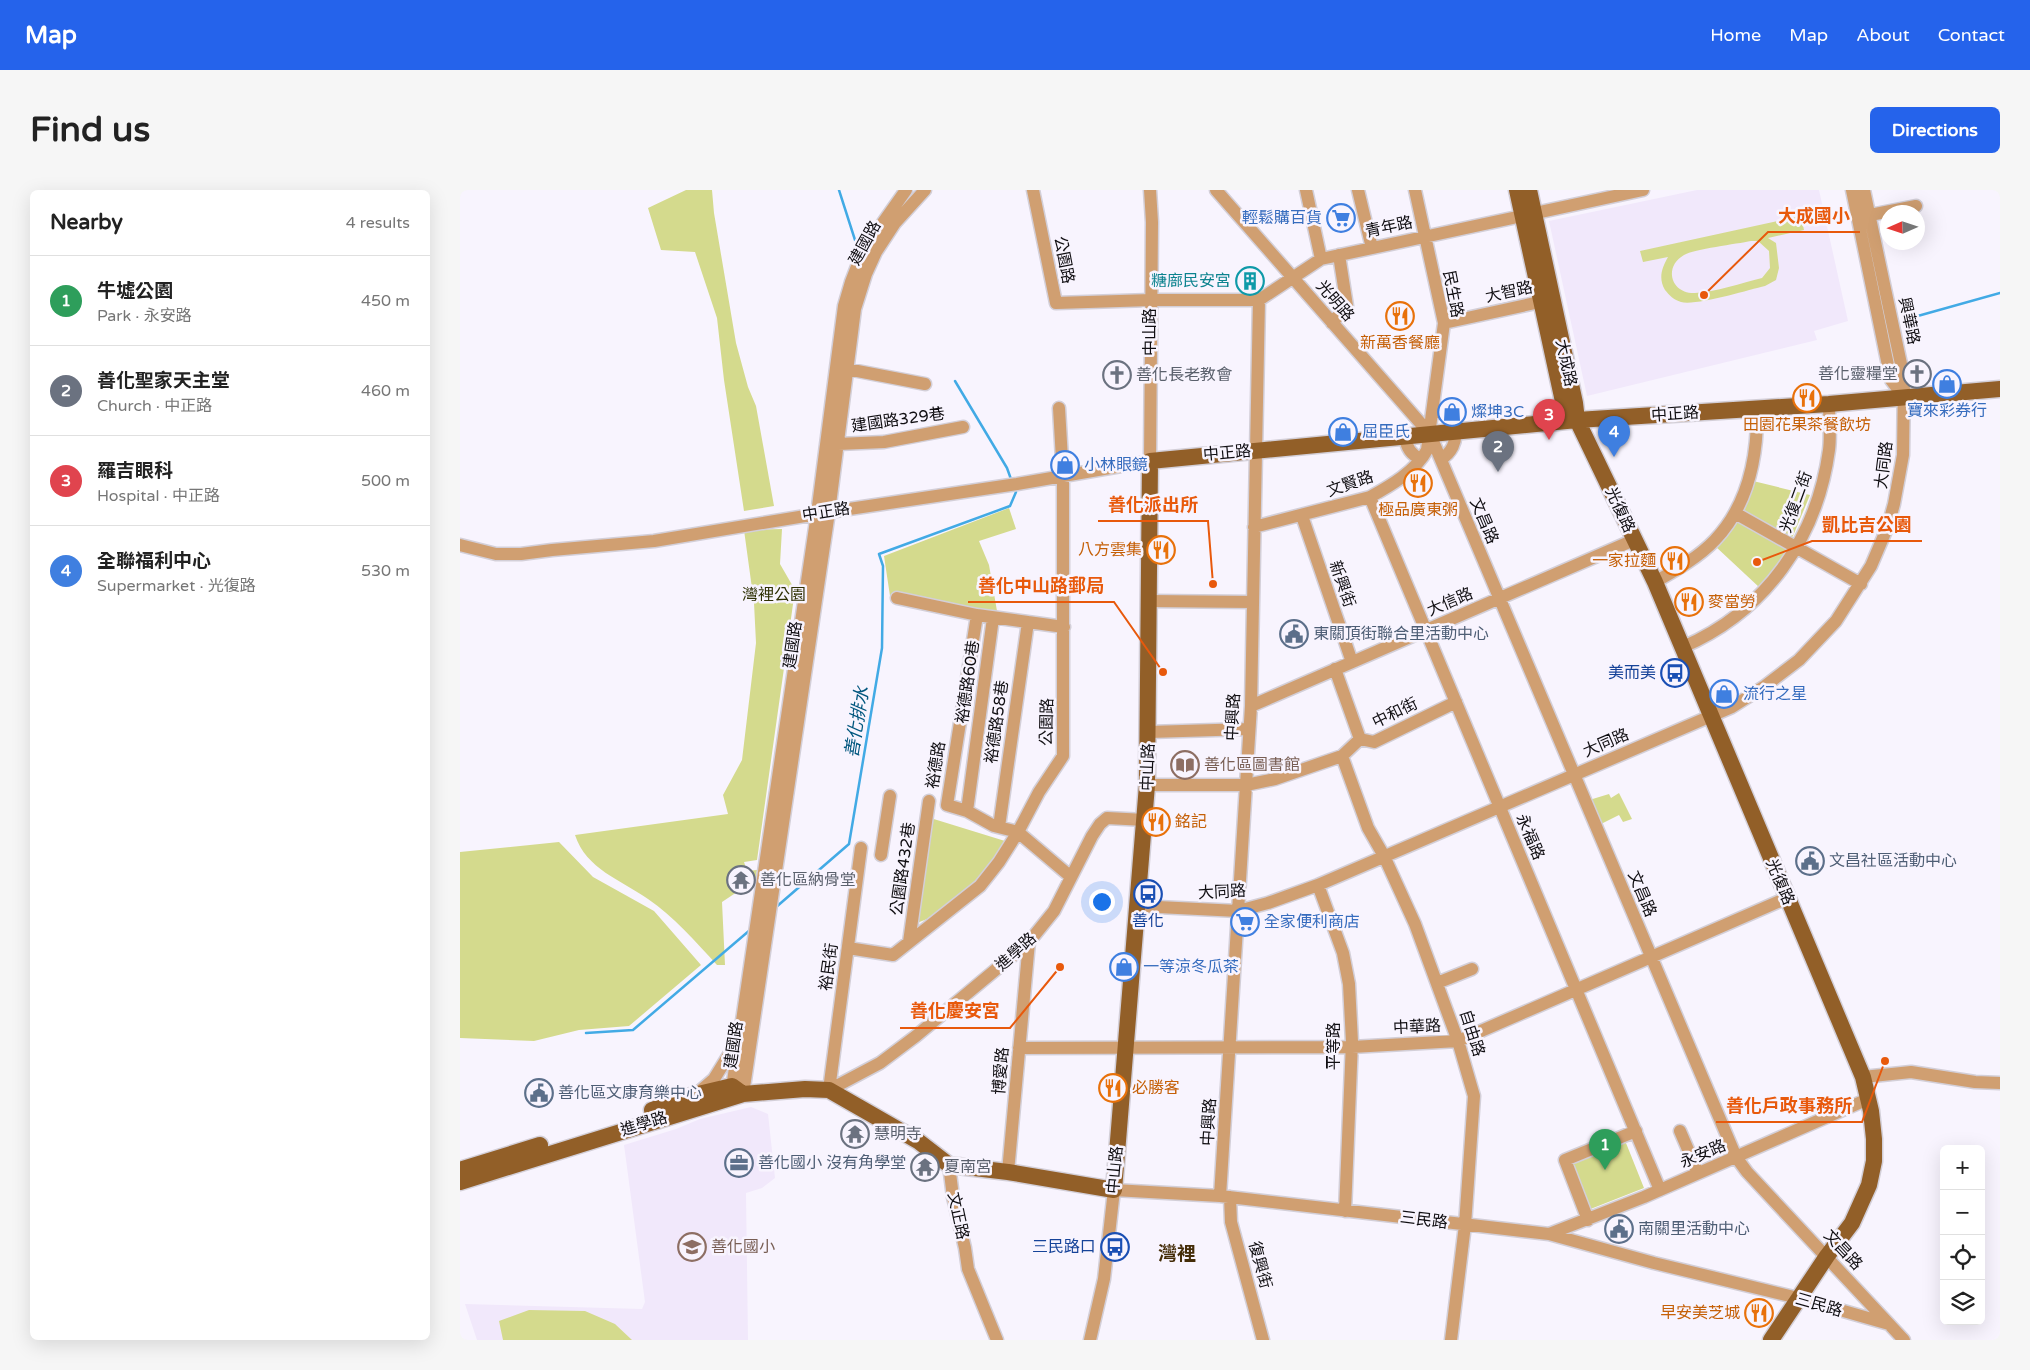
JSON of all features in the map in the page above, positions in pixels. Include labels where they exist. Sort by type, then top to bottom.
[{"type":"main road","name":"大成路","points":[[1517,190],[1528,215],[1547,301],[1575,403],[1577,420]]},
{"type":"main road","name":"大成路","points":[[1528,190],[1528,215]]},
{"type":"main road","name":"中正路","points":[[1150,461],[1577,420],[1829,404],[1903,396],[2000,389]]},
{"type":"main road","name":"光復路","points":[[1577,420],[1655,582],[1683,647],[1863,1077],[1868,1100],[1874,1139],[1874,1160],[1869,1185],[1852,1223],[1827,1256],[1771,1340]]},
{"type":"main road","name":"中山路","points":[[1114,1190],[1124,1048],[1138,906],[1147,785],[1149,732],[1150,461]]},
{"type":"main road","points":[[735,1093],[805,1089],[829,1090],[918,1141],[949,1165]]},
{"type":"main road","name":"進學路","points":[[460,1170],[672,1104],[694,1095],[735,1093]]},
{"type":"main road","name":"進學路","points":[[460,1182],[735,1093]]},
{"type":"main road","name":"三民路","points":[[949,1165],[1008,1172],[1114,1190]]},
{"type":"street","name":"建國路","points":[[735,1093],[739,1039],[755,931],[770,904],[823,513],[844,306],[864,258],[906,190]]},
{"type":"street","name":"建國路","points":[[735,1093],[823,513],[838,444],[855,309],[866,274],[864,258],[925,190]]},
{"type":"street","name":"公園路","points":[[1033,190],[1056,303],[1150,300]]},
{"type":"street","name":"中山路","points":[[1150,190],[1150,461]]},
{"type":"street","name":"光明路","points":[[1216,190],[1430,434]]},
{"type":"street","points":[[1306,190],[1321,259]]},
{"type":"street","points":[[1358,190],[1372,248]]},
{"type":"street","name":"民生路","points":[[1415,190],[1444,323],[1430,434]]},
{"type":"street","name":"青年路","points":[[1259,300],[1321,259],[1641,190]]},
{"type":"street","name":"興華路","points":[[1852,190],[1891,380],[1903,396]]},
{"type":"street","name":"興華路","points":[[1864,190],[1904,378],[1903,396]]},
{"type":"street","points":[[1870,215],[1880,213]]},
{"type":"street","points":[[1332,323],[1348,306],[1339,255]]},
{"type":"street","points":[[1150,300],[1259,300]]},
{"type":"street","name":"中興路","points":[[1225,1197],[1230,1048],[1251,706],[1259,300]]},
{"type":"street","name":"大智路","points":[[1444,323],[1547,301]]},
{"type":"street","points":[[847,369],[925,384]]},
{"type":"street","name":"大同路","points":[[1138,906],[1238,911],[1318,886],[1711,717],[1753,694],[1799,660],[1836,621],[1861,584],[1885,533],[1897,494],[1904,443],[1905,417],[1903,396]]},
{"type":"street","name":"光復二街","points":[[1683,647],[1700,640],[1729,622],[1749,606],[1782,570],[1797,547],[1815,506],[1825,472],[1829,448],[1829,404]]},
{"type":"street","name":"公園路","points":[[848,948],[893,955],[980,886],[999,862],[1018,832],[1039,792],[1063,756],[1063,477],[1059,408]]},
{"type":"street","points":[[1655,582],[1703,551],[1715,540],[1735,513],[1751,477],[1755,457],[1757,408]]},
{"type":"street","points":[[1433,410],[1442,413],[1448,418],[1456,432],[1452,450],[1441,460]]},
{"type":"street","name":"建國路329巷","points":[[838,444],[884,442],[963,427]]},
{"type":"street","points":[[1405,436],[1408,449],[1421,460],[1427,450],[1430,434]]},
{"type":"street","name":"文昌路","points":[[1430,434],[1736,1157],[1747,1172],[1904,1340]]},
{"type":"street","name":"文賢路","points":[[1254,527],[1302,516],[1370,496],[1386,489],[1421,460]]},
{"type":"street","name":"中正路","points":[[460,545],[496,554],[521,554],[654,541],[823,513],[1063,477],[1150,461]]},
{"type":"street","name":"永福路","points":[[1370,496],[1660,1190]]},
{"type":"street","points":[[1735,513],[1861,584]]},
{"type":"street","name":"新興街","points":[[1302,516],[1352,662]]},
{"type":"street","name":"大信路","points":[[1251,706],[1634,540]]},
{"type":"street","points":[[897,598],[993,618],[1064,627]]},
{"type":"street","points":[[1150,601],[1253,602]]},
{"type":"street","name":"裕德路","points":[[976,615],[947,805],[967,811],[999,827],[1018,832],[1071,877]]},
{"type":"street","name":"裕德路60巷","points":[[967,811],[993,618]]},
{"type":"street","name":"裕德路58巷","points":[[999,827],[1028,622]]},
{"type":"street","points":[[1335,669],[1360,739]]},
{"type":"street","name":"中和街","points":[[1147,785],[1246,784],[1274,779],[1342,756],[1360,739],[1374,742],[1456,702]]},
{"type":"street","points":[[1149,732],[1249,729]]},
{"type":"street","name":"自由路","points":[[1342,756],[1368,828],[1384,856],[1415,924],[1458,1041],[1474,1096],[1466,1225],[1452,1340]]},
{"type":"street","points":[[881,855],[890,796]]},
{"type":"street","name":"公園路432巷","points":[[909,942],[929,801]]},
{"type":"street","name":"進學路","points":[[829,1090],[880,1063],[916,1036],[1030,942],[1054,911],[1100,824],[1107,818],[1145,820]]},
{"type":"street","name":"裕民街","points":[[829,1090],[861,848]]},
{"type":"street","name":"平等路","points":[[1318,886],[1339,941],[1349,984],[1352,1047],[1345,1211]]},
{"type":"street","name":"中華路","points":[[1020,1048],[1352,1047],[1458,1041],[1787,898]]},
{"type":"street","name":"博愛路","points":[[1008,1172],[1030,942]]},
{"type":"street","points":[[1437,983],[1472,969]]},
{"type":"street","points":[[694,1095],[708,1086],[714,1079],[739,1039]]},
{"type":"street","points":[[1863,1077],[1912,1072],[1975,1082],[2000,1083]]},
{"type":"street","name":"永安路","points":[[1548,1234],[1588,1220],[1660,1190],[1868,1100]]},
{"type":"street","points":[[1588,1220],[1565,1160],[1636,1131]]},
{"type":"street","points":[[1680,1131],[1698,1173]]},
{"type":"street","name":"文正路","points":[[949,1165],[953,1197],[968,1270],[997,1340]]},
{"type":"street","name":"中山路","points":[[1090,1340],[1102,1287],[1114,1190]]},
{"type":"street","name":"三民路","points":[[1114,1190],[1225,1197],[1548,1234],[1654,1263],[1798,1298],[1889,1324]]},
{"type":"street","name":"復興街","points":[[1225,1197],[1263,1340]]},
{"type":"shaded area","points":[[1697,190],[1819,190],[1848,321],[1814,331],[1817,340],[1587,396],[1549,221]]},
{"type":"shaded area","name":"善化國小","points":[[751,1107],[768,1114],[775,1178],[762,1188],[746,1193],[748,1340],[477,1340],[465,1304],[642,1309],[645,1302],[624,1145],[676,1129],[700,1119]]},
{"type":"green space","points":[[686,190],[712,190],[714,213],[736,343],[748,387],[756,406],[774,506],[744,511],[724,380],[717,318],[695,252],[661,250],[648,208]]},
{"type":"green space","points":[[1801,216],[1804,230],[1768,238],[1776,243],[1779,268],[1776,280],[1765,286],[1698,302],[1678,301],[1665,290],[1662,273],[1668,257],[1643,262],[1640,251]],"holes":[[[1758,241],[1769,251],[1770,268],[1762,278],[1720,289],[1695,293],[1687,292],[1675,285],[1672,273],[1673,266],[1684,255],[1706,249]]]},
{"type":"green space","points":[[1749,480],[1810,495],[1791,538],[1741,511]]},
{"type":"green space","points":[[1009,508],[1016,529],[979,541],[989,565],[997,611],[890,596],[884,556]]},
{"type":"green space","points":[[1736,520],[1787,549],[1788,553],[1760,588],[1715,546]]},
{"type":"green space","name":"灣裡公園","points":[[782,529],[780,564],[795,590],[757,860],[744,862],[747,871],[757,870],[754,887],[743,888],[722,902],[725,965],[717,965],[666,913],[648,899],[606,873],[587,857],[575,835],[728,814],[723,795],[742,760],[756,643],[754,603],[744,530]]},
{"type":"green space","points":[[1619,793],[1632,819],[1623,822],[1619,815],[1597,826],[1586,801],[1609,794],[1611,798]]},
{"type":"green space","points":[[924,816],[1005,841],[983,877],[937,915],[917,923]]},
{"type":"green space","points":[[559,842],[593,877],[654,911],[701,965],[629,1026],[579,1030],[534,1041],[460,1038],[460,852]]},
{"type":"green space","points":[[1624,1138],[1644,1188],[1588,1210],[1568,1160]]},
{"type":"green space","points":[[529,1310],[585,1311],[615,1324],[632,1340],[503,1340],[499,1321]]},
{"type":"waterway","name":"善化排水","points":[[839,190],[855,240]]},
{"type":"waterway","points":[[1907,319],[2000,293]]},
{"type":"waterway","name":"善化排水","points":[[955,381],[1007,468],[1012,482]]},
{"type":"waterway","name":"善化排水","points":[[775,908],[849,844],[882,648],[883,566],[879,554],[1010,506],[1016,492],[1015,489]]},
{"type":"waterway","name":"善化排水","points":[[586,1033],[633,1030],[750,930]]},
{"type":"place","name":"輕鬆購百貨","points":[[1341,218]]},
{"type":"place","name":"糖廍民安宮","points":[[1250,281]]},
{"type":"place","name":"大成國小","points":[[1704,295]]},
{"type":"place","name":"新萬香餐廳","points":[[1400,316]]},
{"type":"place","name":"善化靈糧堂","points":[[1917,374]]},
{"type":"place","name":"善化長老教會","points":[[1117,375]]},
{"type":"place","name":"寶來彩券行","points":[[1947,384]]},
{"type":"place","name":"田園花果茶餐飲坊","points":[[1807,398]]},
{"type":"place","name":"燦坤3C","points":[[1452,412]]},
{"type":"place","name":"屈臣氏","points":[[1343,432]]},
{"type":"place","name":"羅吉眼科","points":[[1549,440]]},
{"type":"place","name":"全聯福利中心","points":[[1614,457]]},
{"type":"place","name":"小林眼鏡","points":[[1065,465]]},
{"type":"place","name":"善化聖家天主堂","points":[[1498,472]]},
{"type":"place","name":"極品廣東粥","points":[[1418,483]]},
{"type":"place","name":"八方雲集","points":[[1161,550]]},
{"type":"place","name":"一家拉麵","points":[[1675,561]]},
{"type":"place","name":"凱比吉公園","points":[[1757,562]]},
{"type":"place","name":"善化派出所","points":[[1213,584]]},
{"type":"place","name":"麥當勞","points":[[1689,602]]},
{"type":"place","name":"東關頂街聯合里活動中心","points":[[1294,634]]},
{"type":"place","name":"善化中山路郵局","points":[[1163,672]]},
{"type":"place","name":"美而美","points":[[1675,673]]},
{"type":"place","name":"流行之星","points":[[1724,694]]},
{"type":"place","name":"善化區圖書館","points":[[1185,765]]},
{"type":"place","name":"銘記","points":[[1156,822]]},
{"type":"place","name":"文昌社區活動中心","points":[[1810,861]]},
{"type":"place","name":"善化區納骨堂","points":[[741,880]]},
{"type":"place","name":"善化","points":[[1148,894]]},
{"type":"place","name":"全家便利商店","points":[[1245,922]]},
{"type":"place","name":"善化慶安宮","points":[[1060,967]]},
{"type":"place","name":"一等涼冬瓜茶","points":[[1124,967]]},
{"type":"place","name":"善化戶政事務所","points":[[1885,1061]]},
{"type":"place","name":"必勝客","points":[[1113,1088]]},
{"type":"place","name":"善化區文康育樂中心","points":[[539,1093]]},
{"type":"place","name":"慧明寺","points":[[855,1134]]},
{"type":"place","name":"善化國小 沒有角學堂","points":[[739,1163]]},
{"type":"place","name":"夏南宮","points":[[925,1167]]},
{"type":"place","name":"牛墟公園","points":[[1605,1170]]},
{"type":"place","name":"南關里活動中心","points":[[1619,1229]]},
{"type":"place","name":"善化國小","points":[[692,1247]]},
{"type":"place","name":"三民路口","points":[[1115,1247]]},
{"type":"place","name":"早安美芝城","points":[[1759,1313]]},
{"type":"district","name":"灣裡","points":[[1177,1254]]}]
